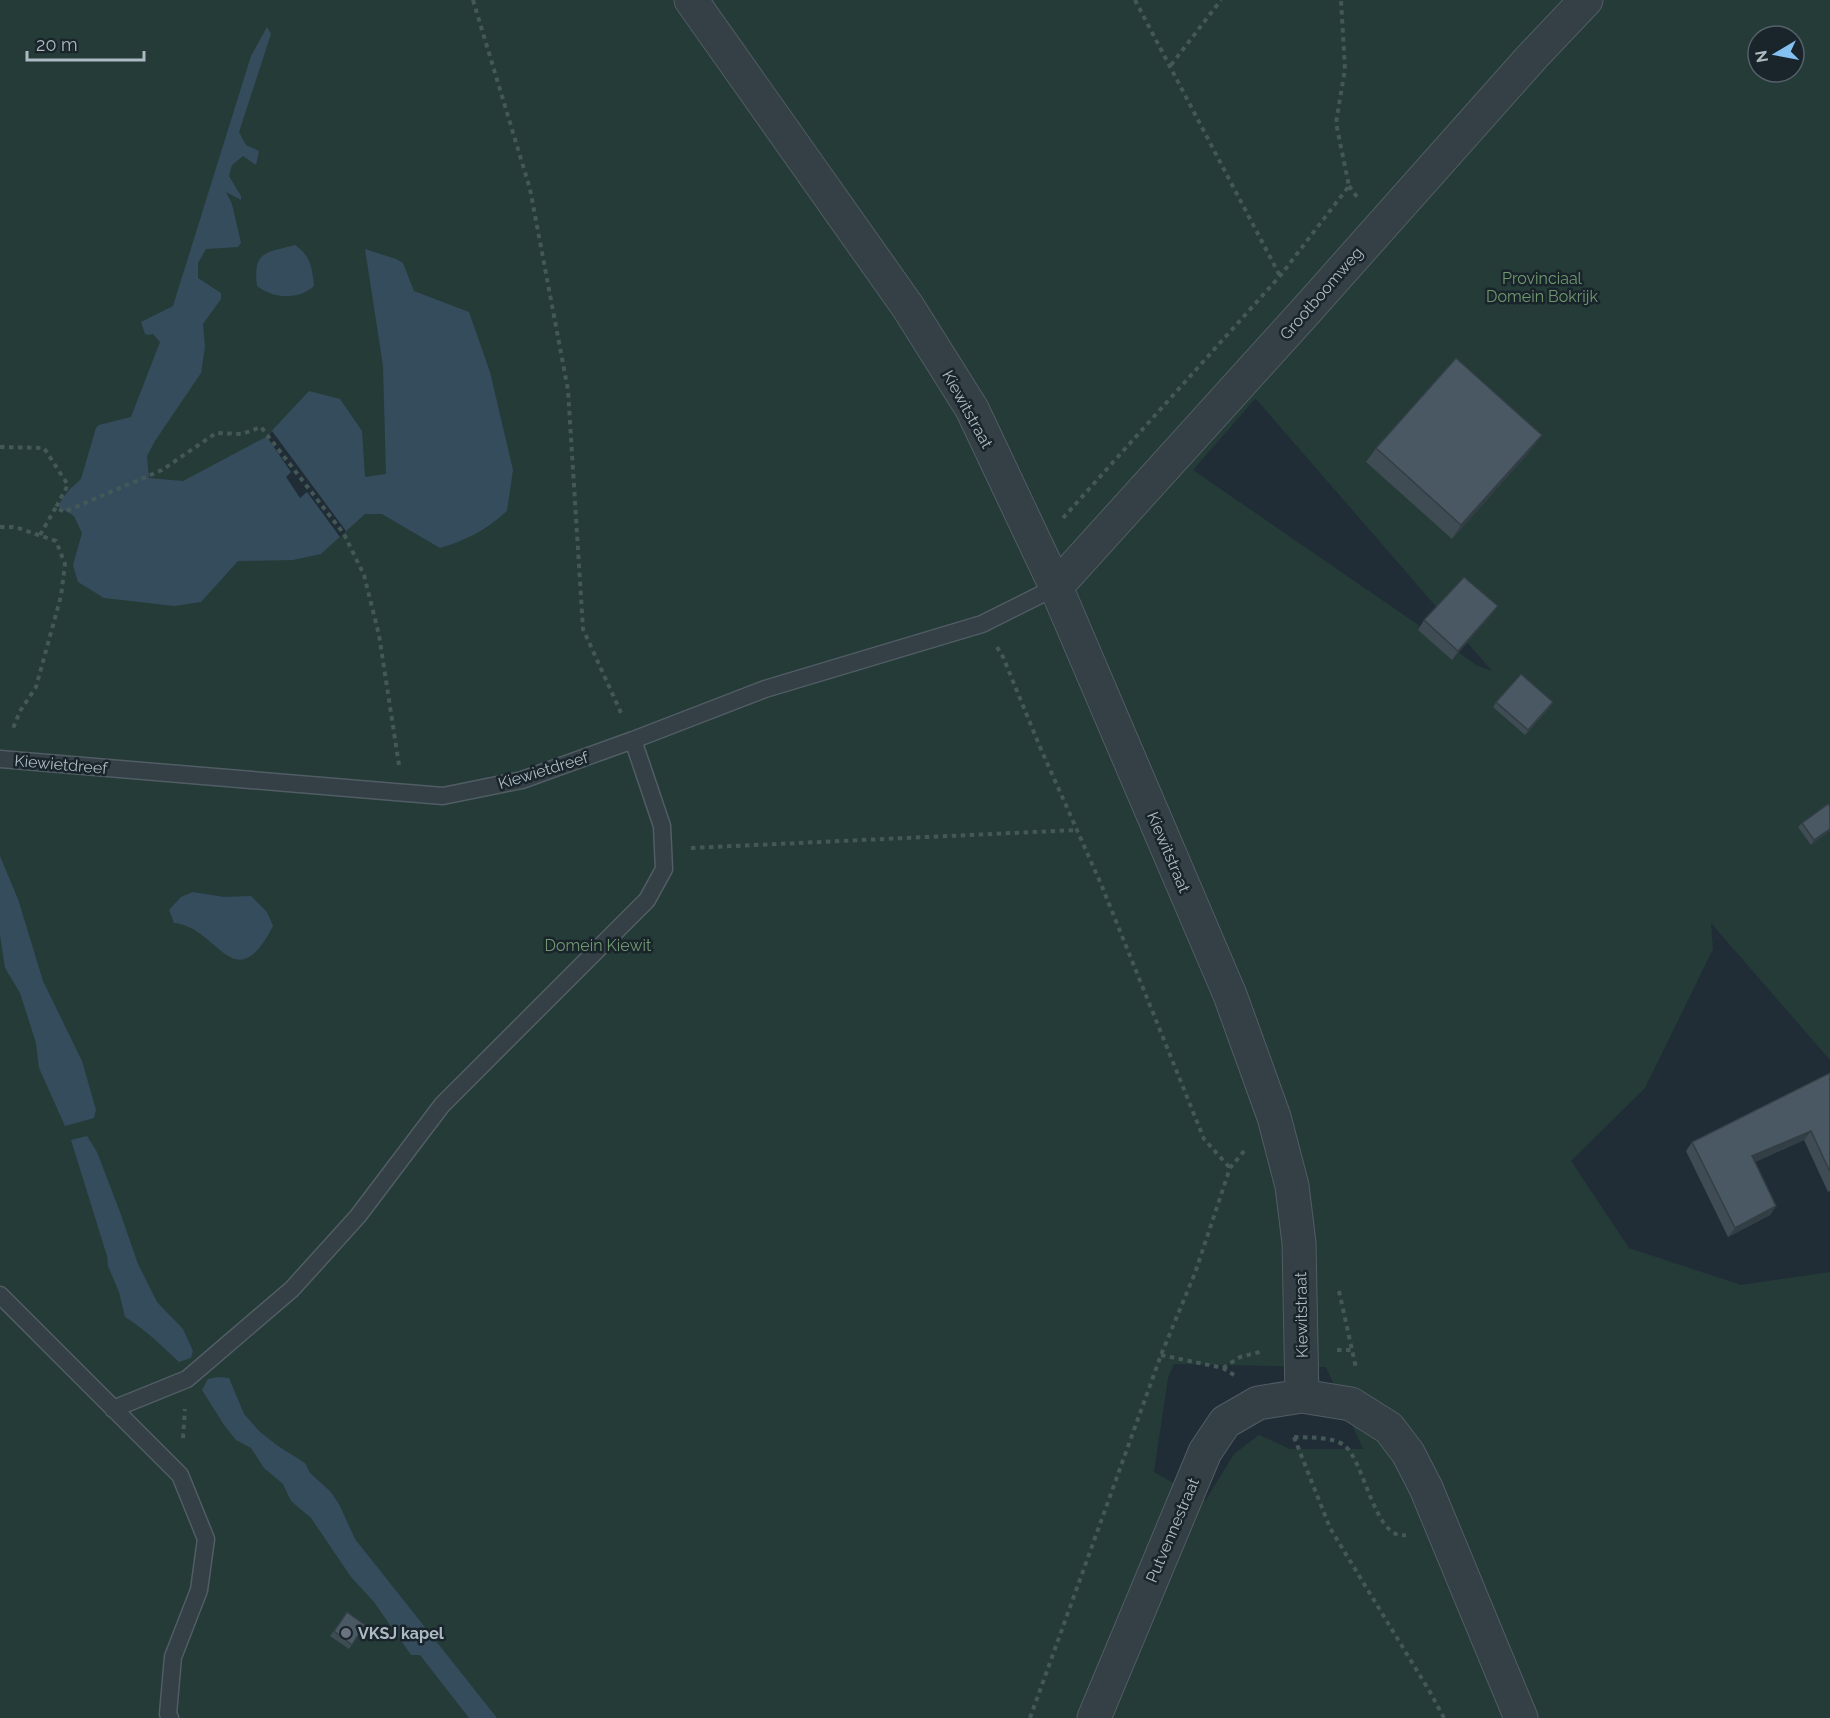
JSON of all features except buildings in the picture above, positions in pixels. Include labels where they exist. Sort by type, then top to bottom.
[{"type":"street","name":"Kiewitstraat","points":[[691,0],[908,308],[966,400],[1056,587],[1230,995],[1274,1117],[1292,1186],[1299,1243],[1302,1396]]},
{"type":"street","name":"Grootboomweg","points":[[1056,587],[1531,58],[1586,0]]},
{"type":"street","points":[[1302,1396],[1351,1404],[1389,1428],[1408,1453],[1426,1488],[1521,1718]]},
{"type":"street","name":"Putvennestraat","points":[[1094,1718],[1205,1452],[1225,1422],[1258,1403],[1302,1396]]},
{"type":"lane","name":"Kiewietdreef","points":[[1,759],[443,796],[522,780],[765,689],[982,624],[1056,587]]},
{"type":"lane","points":[[113,1409],[187,1379],[292,1289],[358,1216],[442,1105],[647,900],[664,870],[662,826],[633,740]]},
{"type":"lane","points":[[0,1295],[180,1475],[206,1539],[199,1590],[173,1657],[168,1714],[170,1718]]},
{"type":"path","points":[[473,0],[530,189],[567,390],[583,629],[633,740]]},
{"type":"path","points":[[1135,0],[1280,276],[1349,186],[1336,123],[1345,69],[1341,0]]},
{"type":"path","points":[[1171,65],[1221,0]]},
{"type":"path","points":[[56,507],[64,512],[162,470],[216,433],[242,435],[261,427],[344,534],[364,575],[379,635],[404,793]]},
{"type":"path","points":[[0,447],[44,448],[68,485],[40,535]]},
{"type":"path","points":[[0,527],[15,527],[56,541],[65,564],[61,596],[36,687],[20,711],[1,759]]},
{"type":"path","points":[[982,624],[1003,657],[1204,1139],[1230,1168]]},
{"type":"path","points":[[663,849],[1077,830]]},
{"type":"path","points":[[1030,1718],[1161,1355],[1195,1273],[1230,1168],[1274,1117]]},
{"type":"path","points":[[1224,1368],[1240,1357],[1273,1350]]},
{"type":"path","points":[[1161,1355],[1224,1368],[1240,1380]]},
{"type":"path","points":[[180,1475],[187,1379]]},
{"type":"path","points":[[1282,1436],[1331,1441],[1345,1446],[1356,1464],[1383,1523],[1393,1533],[1402,1536],[1441,1525]]},
{"type":"path","points":[[1294,1437],[1330,1528],[1431,1692],[1444,1718]]},
{"type":"green space","name":"Domein Kiewit","points":[[0,0],[1830,0],[1830,1060],[1711,923],[1713,949],[1645,1088],[1571,1161],[1629,1248],[1741,1285],[1830,1272],[1830,1718],[0,1718]],"holes":[[[1256,399],[1492,671],[1478,666],[1193,470]],[[1174,1364],[1326,1367],[1363,1449],[1290,1449],[1259,1435],[1234,1454],[1205,1501],[1154,1472],[1168,1378]]]},
{"type":"water","points":[[267,27],[271,34],[239,132],[246,145],[259,151],[256,165],[243,156],[232,165],[229,176],[241,200],[226,192],[232,204],[241,243],[238,247],[206,249],[198,263],[198,278],[221,293],[221,299],[203,324],[205,347],[201,373],[147,456],[149,478],[183,481],[266,437],[309,391],[340,399],[362,431],[365,477],[386,474],[383,366],[365,249],[403,263],[414,291],[469,312],[490,372],[513,470],[507,511],[476,534],[440,548],[382,514],[365,514],[321,554],[293,560],[238,561],[201,602],[174,606],[104,598],[78,582],[73,565],[82,533],[74,516],[57,506],[81,479],[96,428],[99,425],[131,417],[160,342],[153,334],[145,334],[141,322],[173,306],[251,56]]},
{"type":"water","points":[[295,245],[310,263],[314,286],[301,294],[286,296],[271,293],[257,286],[257,266],[263,255]]},
{"type":"water","points":[[0,856],[18,899],[43,981],[82,1061],[96,1110],[94,1118],[65,1126],[39,1068],[36,1043],[20,993],[5,968],[0,935]]},
{"type":"water","points":[[193,892],[224,897],[251,896],[267,912],[273,926],[259,948],[247,958],[236,959],[225,954],[203,935],[189,927],[174,923],[169,910],[181,897]]},
{"type":"water","points":[[87,1136],[97,1152],[138,1264],[157,1302],[183,1329],[193,1351],[191,1358],[179,1362],[147,1332],[125,1317],[71,1140]]},
{"type":"water","points":[[229,1378],[244,1414],[260,1432],[305,1463],[310,1473],[330,1491],[339,1504],[355,1539],[497,1718],[469,1718],[420,1655],[411,1655],[374,1602],[351,1577],[311,1518],[291,1501],[283,1484],[264,1468],[251,1448],[236,1440],[224,1425],[202,1390],[208,1379]]},
{"type":"pier","points":[[272,431],[346,531],[340,537],[307,492],[300,498],[286,477],[291,472],[267,437]]},
{"type":"place","name":"VKSJ kapel","points":[[346,1633]]},
{"type":"park label","name":"Provinciaal Domein Bokrijk","points":[[1542,287]]}]
